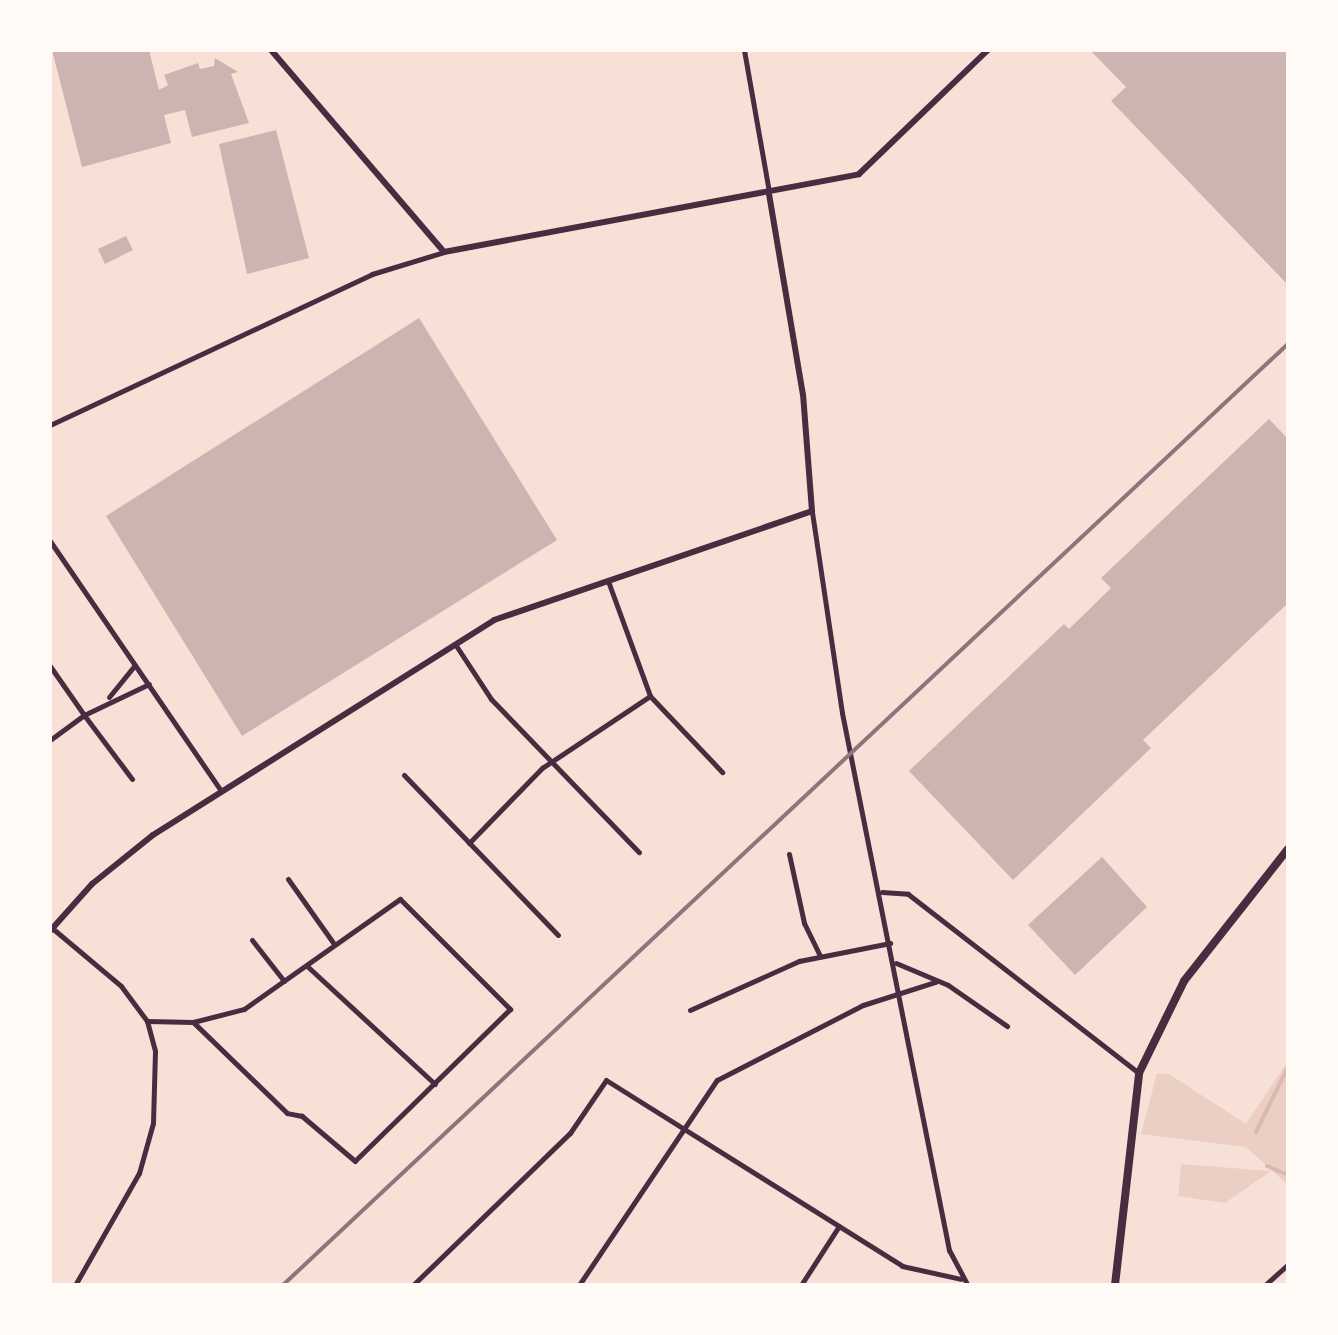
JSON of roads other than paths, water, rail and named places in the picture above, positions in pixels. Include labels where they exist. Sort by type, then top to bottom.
[{"type":"main road","points":[[1114,1285],[1139,1073],[1184,982],[1288,849]]},
{"type":"street","points":[[271,50],[444,252]]},
{"type":"street","points":[[744,50],[803,395],[812,510],[842,712],[882,892],[949,1250],[961,1279],[968,1285]]},
{"type":"street","points":[[50,425],[372,274],[444,252],[769,195],[859,174],[988,50]]},
{"type":"street","points":[[75,1285],[119,1214],[147,1148],[155,1084],[146,1020],[121,986],[51,930],[120,859],[220,789],[494,620],[812,510]]},
{"type":"street","points":[[50,542],[220,789]]},
{"type":"street","points":[[608,582],[650,696],[722,772]]},
{"type":"street","points":[[455,644],[491,699],[640,852]]},
{"type":"street","points":[[50,740],[107,699],[136,664]]},
{"type":"street","points":[[50,666],[132,778]]},
{"type":"street","points":[[107,699],[149,684]]},
{"type":"street","points":[[470,843],[551,761],[650,696]]},
{"type":"street","points":[[404,775],[558,935]]},
{"type":"street","points":[[789,854],[804,923],[821,956]]},
{"type":"street","points":[[288,879],[334,944]]},
{"type":"street","points":[[882,892],[908,894],[1139,1073]]},
{"type":"street","points":[[146,1020],[193,1022],[244,1009],[400,899],[510,1009],[363,1156],[347,1160],[193,1022]]},
{"type":"street","points":[[252,940],[285,982]]},
{"type":"street","points":[[690,1010],[821,956],[890,943]]},
{"type":"street","points":[[896,963],[1007,1026]]},
{"type":"street","points":[[307,966],[435,1084]]},
{"type":"street","points":[[580,1285],[717,1080],[864,1005],[901,998],[935,982]]},
{"type":"street","points":[[413,1285],[570,1133],[606,1080],[902,1266],[961,1279]]},
{"type":"street","points":[[800,1285],[838,1226]]},
{"type":"street","points":[[1265,1285],[1288,1264]]},
{"type":"waterway","points":[[1256,1132],[1288,1067]]},
{"type":"waterway","points":[[1267,1166],[1288,1175]]},
{"type":"railway","points":[[283,1285],[1288,344]]}]
